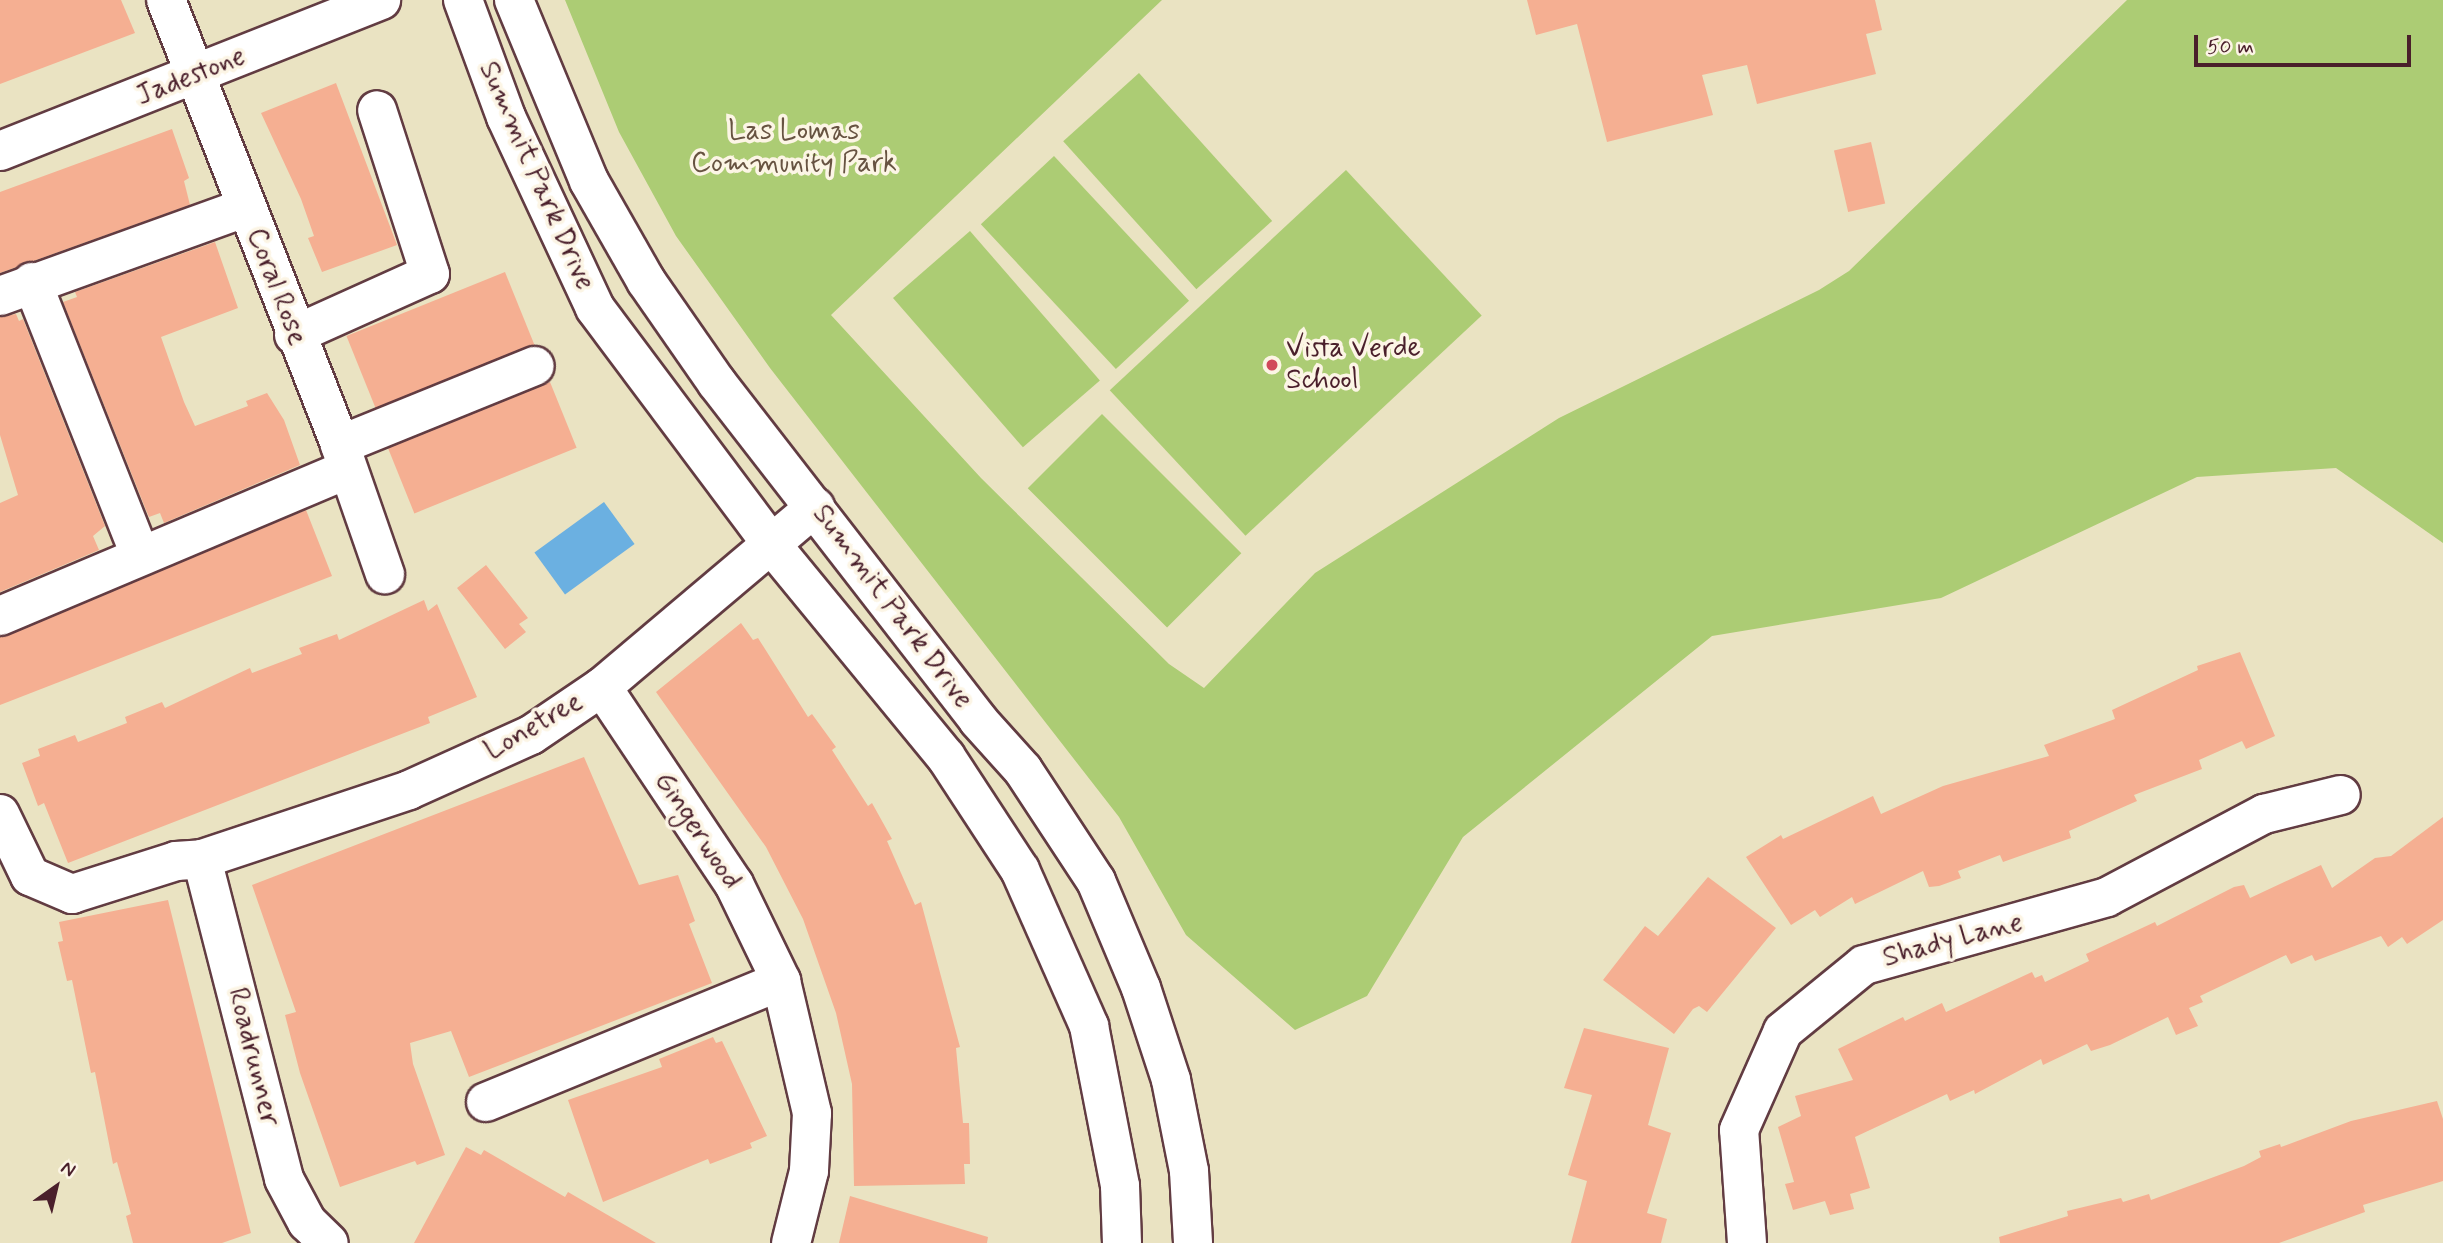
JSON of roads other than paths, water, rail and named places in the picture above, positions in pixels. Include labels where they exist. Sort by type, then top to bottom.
[{"type":"street","name":"Coral Rose","points":[[166,0],[386,574]]},
{"type":"street","name":"Jadestone","points":[[0,151],[194,77],[381,0]]},
{"type":"street","name":"Summit Park Drive","points":[[463,0],[506,117],[596,308],[771,544],[946,757],[1020,870],[1090,1026],[1120,1186],[1122,1243]]},
{"type":"street","name":"Summit Park Drive","points":[[514,0],[589,181],[646,281],[718,383],[978,720],[1023,770],[1096,881],[1141,988],[1171,1080],[1189,1171],[1193,1243]]},
{"type":"street","points":[[294,335],[430,274],[377,110]]},
{"type":"street","points":[[140,555],[16,289],[244,208]]},
{"type":"street","points":[[0,617],[140,555],[535,366]]},
{"type":"street","name":"Lonetree","points":[[0,814],[16,856],[30,876],[72,894],[176,861],[202,859],[408,790],[531,735],[602,687],[815,507]]},
{"type":"street","name":"Gingerwood","points":[[602,687],[734,884],[781,981],[812,1113],[809,1171],[791,1243]]},
{"type":"street","name":"Shady Lane","points":[[1747,1243],[1739,1130],[1783,1031],[1864,965],[2107,897],[2263,814],[2341,795]]},
{"type":"street","name":"Roadrunner","points":[[202,859],[284,1179],[307,1222],[329,1243]]},
{"type":"street","points":[[486,1102],[781,981]]},
{"type":"water","points":[[604,502],[635,544],[565,595],[534,553]]},
{"type":"place","name":"Vista Verde School","points":[[1272,365]]},
{"type":"park label","name":"Las Lomas Community Park","points":[[794,148]]}]
